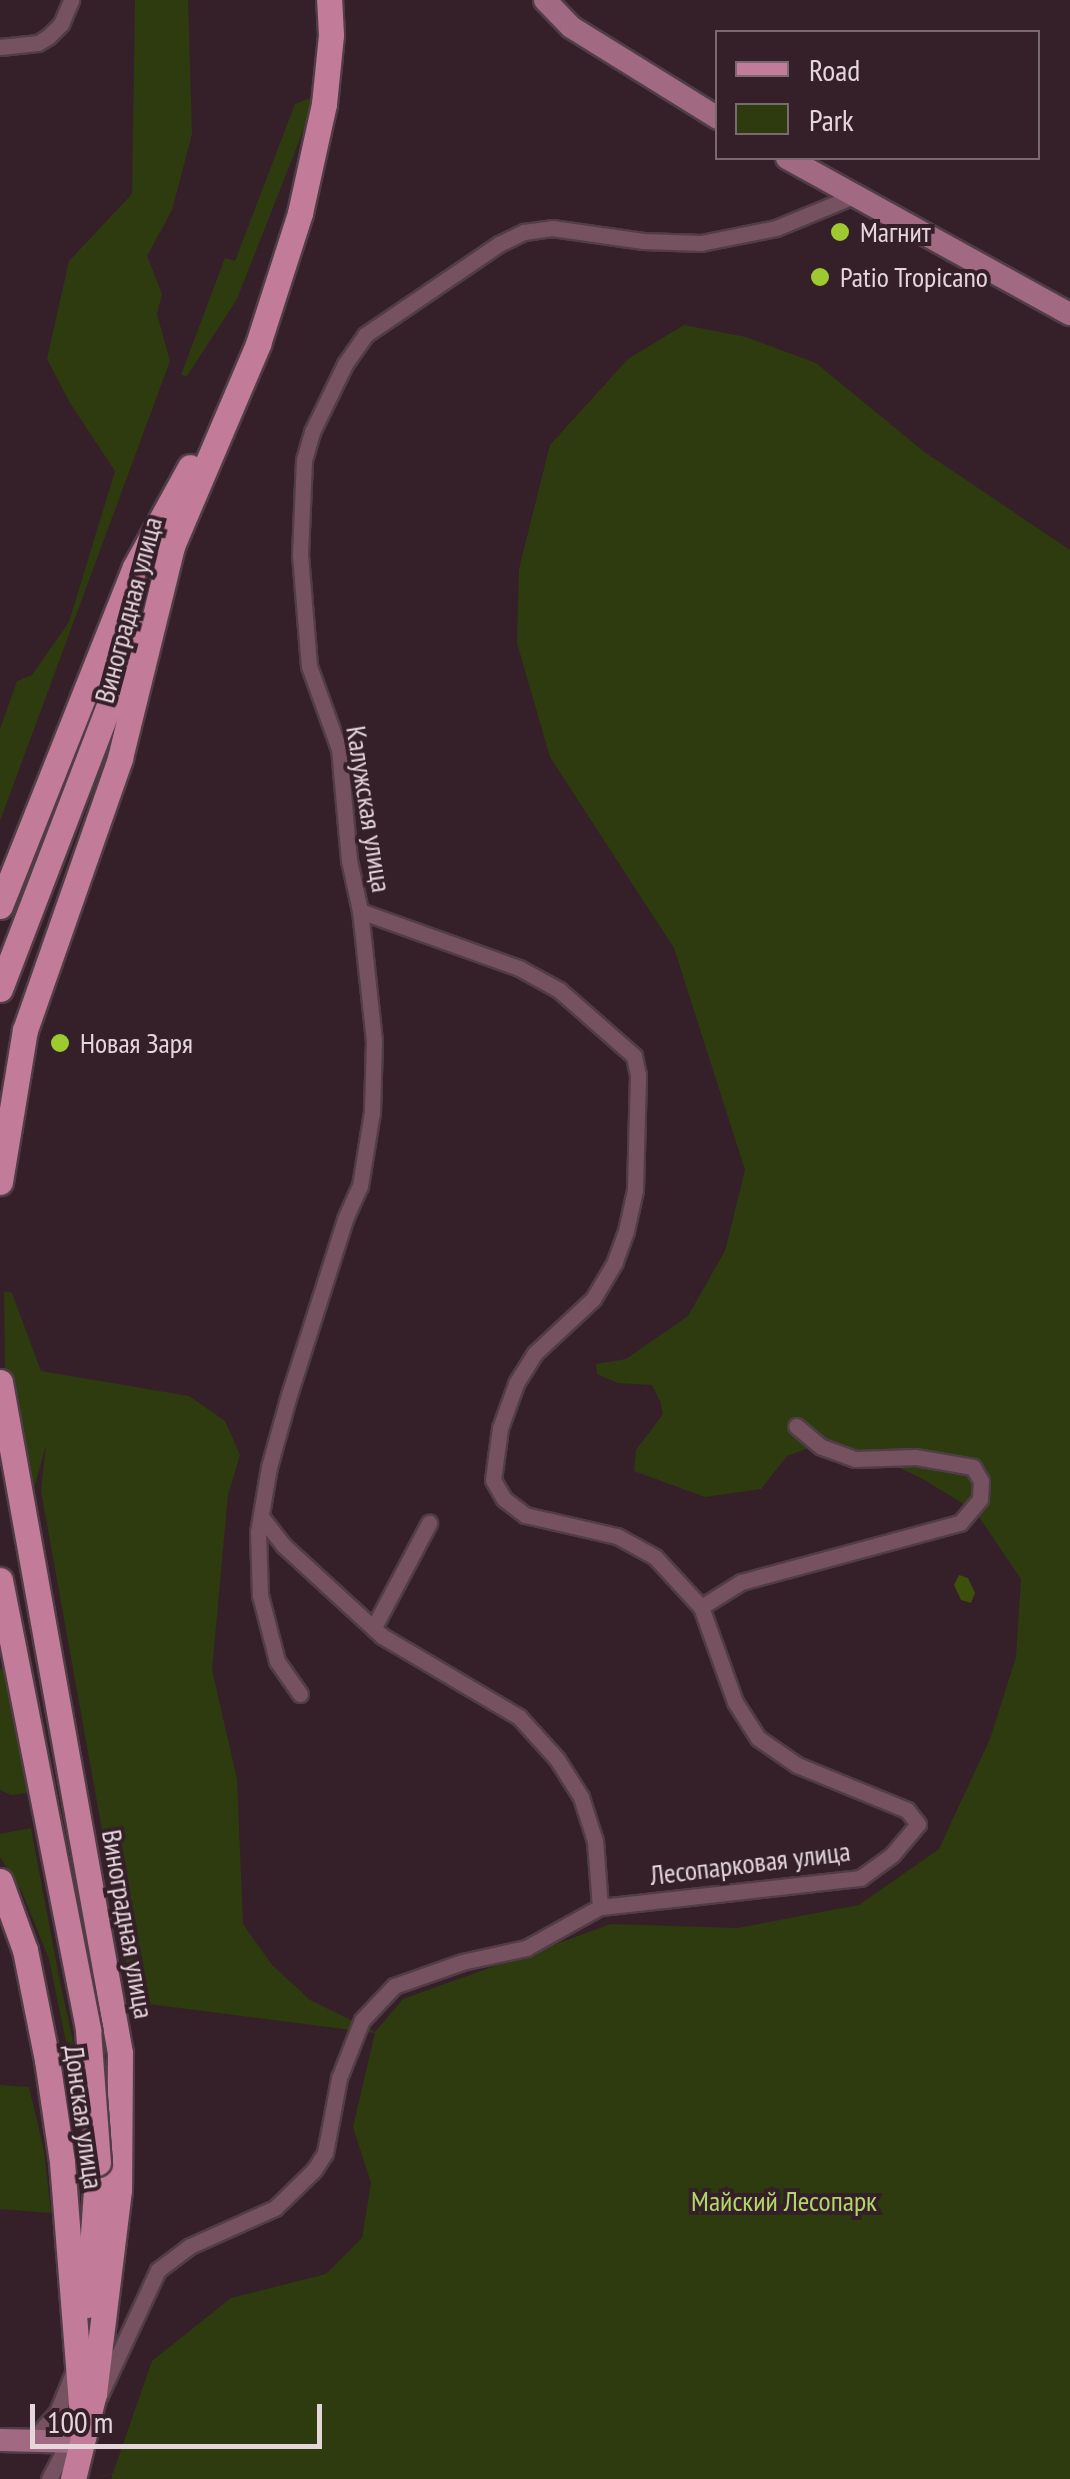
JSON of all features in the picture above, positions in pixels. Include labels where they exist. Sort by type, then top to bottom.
[{"type":"main road","name":"Виноградная улица","points":[[0,1182],[25,1030],[120,758],[172,546],[258,344],[313,158],[332,35],[329,0]]},
{"type":"main road","points":[[0,906],[135,568],[258,344]]},
{"type":"main road","points":[[0,988],[104,711],[172,546]]},
{"type":"main road","points":[[0,1104],[16,1074]]},
{"type":"main road","name":"Виноградная улица","points":[[0,1382],[120,2053],[119,2190],[94,2393],[78,2436],[73,2479]]},
{"type":"main road","points":[[0,1397],[10,1433]]},
{"type":"main road","points":[[0,1406],[10,1433]]},
{"type":"main road","points":[[0,1653],[29,1615],[34,1561]]},
{"type":"main road","points":[[0,1580],[88,2030],[98,2163],[78,2436]]},
{"type":"main road","name":"Донская улица","points":[[0,1881],[25,1950],[62,2162],[77,2359],[78,2436]]},
{"type":"street","points":[[0,47],[38,44],[61,24],[71,0]]},
{"type":"street","points":[[546,0],[571,27],[715,116]]},
{"type":"street","points":[[790,160],[1070,314]]},
{"type":"street","name":"Калужская улица","points":[[300,1694],[277,1661],[260,1596],[260,1517],[289,1395],[345,1219],[360,1186],[374,1042],[360,910],[349,860],[339,749],[309,666],[300,555],[304,460],[312,432],[364,335],[482,255],[524,232],[552,228],[644,241],[701,243],[776,228],[856,195]]},
{"type":"street","name":"Лесопарковая улица","points":[[360,910],[519,968],[559,990],[634,1056],[638,1075],[635,1190],[626,1231],[615,1262],[593,1299],[536,1353],[516,1384],[500,1428],[493,1480],[504,1498],[524,1515],[617,1536],[655,1558],[701,1607],[735,1702],[758,1738],[797,1765],[907,1810],[918,1824],[892,1855],[860,1878],[600,1907]]},
{"type":"street","points":[[701,1607],[741,1582],[960,1523],[980,1499],[981,1481],[972,1467],[915,1457],[855,1459],[820,1446],[796,1426]]},
{"type":"street","points":[[49,2479],[78,2436],[158,2270],[190,2246],[275,2208],[314,2170],[325,2153],[340,2078],[362,2020],[394,1986],[462,1962],[526,1948],[600,1907],[595,1841],[581,1797],[557,1759],[518,1717],[482,1692],[398,1649],[284,1546],[260,1517]]},
{"type":"street","points":[[374,1627],[429,1523]]},
{"type":"street","points":[[32,2440],[57,2412],[77,2359]]},
{"type":"street","points":[[0,2440],[78,2436]]},
{"type":"green space","points":[[135,0],[188,0],[192,134],[172,210],[147,256],[162,294],[157,314],[170,361],[0,821],[0,729],[17,681],[32,675],[69,622],[115,471],[70,403],[47,359],[69,261],[132,194]]},
{"type":"green space","points":[[311,98],[305,126],[237,299],[187,376],[181,375],[225,258],[235,261],[295,104]]},
{"type":"green space","name":"Майский Лесопарк","points":[[684,325],[746,337],[816,363],[923,451],[1070,550],[1070,2479],[112,2479],[112,2474],[91,2479],[113,2473],[152,2361],[231,2298],[326,2274],[362,2238],[371,2183],[353,2127],[375,2033],[133,2002],[41,1491],[46,1445],[32,1496],[5,1365],[4,1291],[12,1293],[41,1371],[189,1396],[225,1421],[240,1455],[228,1495],[212,1670],[237,1779],[243,1924],[272,1965],[310,2000],[375,2032],[403,1999],[611,1924],[737,1928],[859,1905],[939,1849],[990,1739],[1016,1657],[1021,1579],[975,1511],[923,1479],[872,1455],[820,1444],[787,1456],[761,1489],[705,1497],[634,1471],[636,1450],[663,1414],[660,1401],[652,1385],[618,1383],[597,1374],[596,1364],[626,1359],[688,1316],[725,1251],[745,1170],[674,948],[550,757],[517,643],[519,569],[550,445],[628,359]]},
{"type":"green space","points":[[0,1669],[13,1669],[35,1792],[11,1795],[0,1790]]},
{"type":"green space","points":[[31,1828],[84,2092],[76,2090],[49,1959],[22,1892],[0,1857],[0,1834]]},
{"type":"green space","points":[[0,2085],[29,2087],[44,2151],[51,2213],[0,2209]]},
{"type":"shaded area","points":[[959,1575],[968,1578],[975,1593],[971,1603],[961,1600],[954,1585]]},
{"type":"place","name":"Магнит","points":[[840,232]]},
{"type":"place","name":"Patio Tropicano","points":[[820,277]]},
{"type":"place","name":"Новая Заря","points":[[60,1043]]}]
